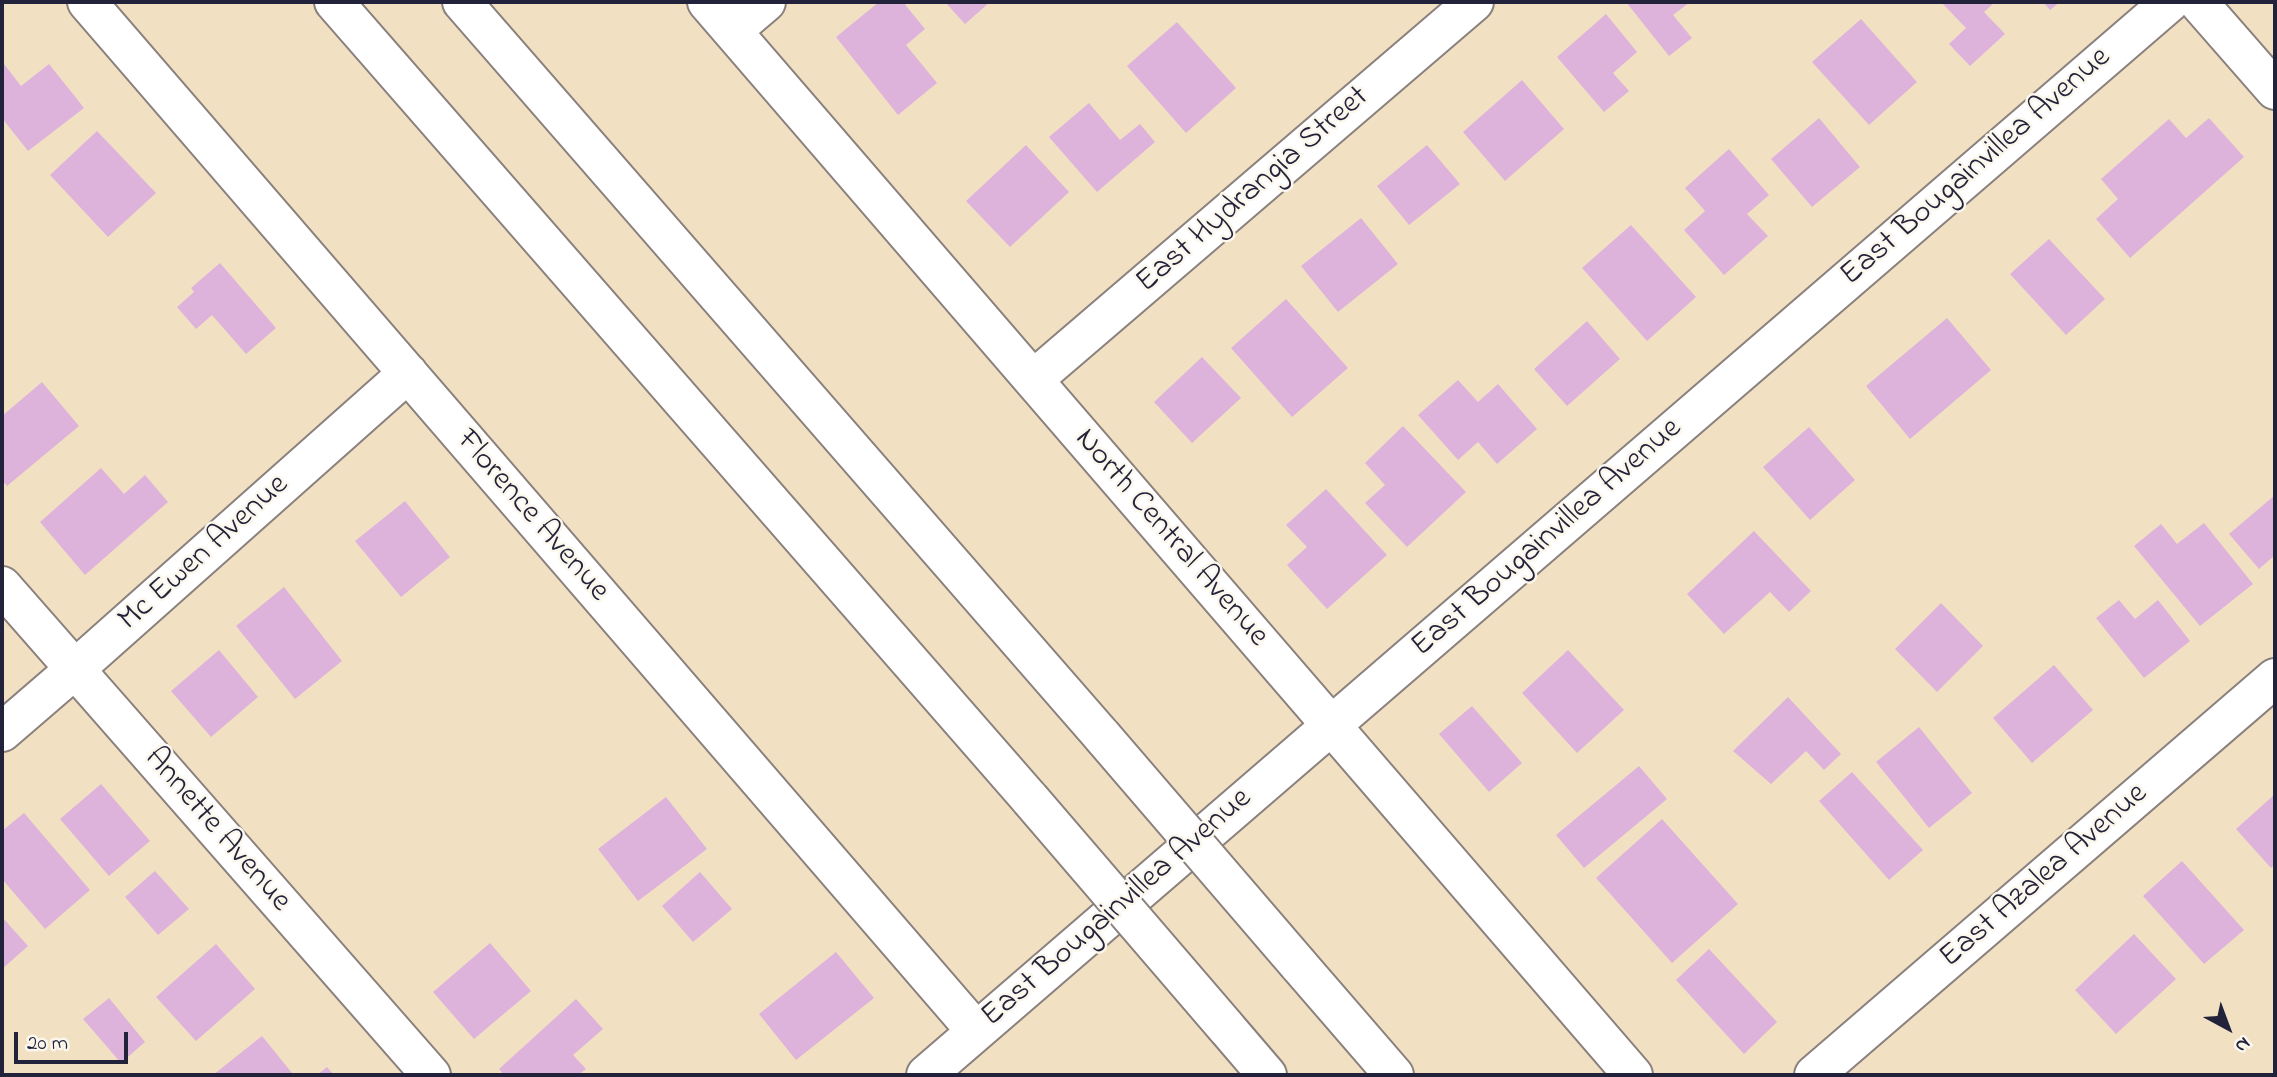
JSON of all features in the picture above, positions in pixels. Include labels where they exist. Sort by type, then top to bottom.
[{"type":"main road","name":"Florence Avenue","points":[[87,2],[976,1031]]},
{"type":"main road","points":[[334,2],[1030,799],[1267,1075]]},
{"type":"main road","points":[[462,2],[1394,1075]]},
{"type":"main road","name":"North Central Avenue","points":[[707,2],[1633,1075]]},
{"type":"main road","points":[[732,31],[766,2]]},
{"type":"main road","name":"East Hydrangia Street","points":[[1034,380],[1474,2]]},
{"type":"main road","name":"East Bougainvillea Avenue","points":[[926,1075],[2169,2]]},
{"type":"main road","points":[[2198,2],[2275,90]]},
{"type":"main road","name":"Mc Ewen Avenue","points":[[2,732],[408,373]]},
{"type":"main road","name":"Annette Avenue","points":[[2,586],[431,1075]]},
{"type":"main road","name":"East Azalea Avenue","points":[[1814,1075],[2275,678]]},
{"type":"building","points":[[879,2],[903,2],[925,29],[906,45],[937,83],[898,115],[836,37]]},
{"type":"building","points":[[945,2],[990,2],[965,24]]},
{"type":"building","points":[[1626,2],[1690,2],[1673,15],[1692,38],[1669,56]]},
{"type":"building","points":[[1941,2],[1995,2],[1984,12],[2005,34],[1970,66],[1949,44],[1966,28]]},
{"type":"building","points":[[2043,2],[2060,2],[2050,10]]},
{"type":"building","points":[[1606,14],[1637,52],[1613,73],[1629,91],[1604,112],[1557,57]]},
{"type":"building","points":[[1861,19],[1917,82],[1869,125],[1812,62]]},
{"type":"building","points":[[1177,22],[1236,88],[1186,133],[1127,66]]},
{"type":"building","points":[[4,64],[21,86],[49,64],[84,108],[28,151],[2,118]]},
{"type":"building","points":[[1522,80],[1564,129],[1505,181],[1463,132]]},
{"type":"building","points":[[1089,103],[1120,140],[1140,124],[1155,142],[1097,192],[1049,137]]},
{"type":"building","points":[[1819,118],[1860,167],[1812,207],[1771,159]]},
{"type":"building","points":[[2209,118],[2244,157],[2130,258],[2096,219],[2118,199],[2101,179],[2169,119],[2186,138]]},
{"type":"building","points":[[97,131],[156,193],[108,237],[50,175]]},
{"type":"building","points":[[1026,145],[1069,192],[1010,247],[966,201]]},
{"type":"building","points":[[1427,145],[1460,184],[1409,225],[1377,186]]},
{"type":"building","points":[[1729,149],[1769,195],[1747,214],[1768,236],[1724,275],[1684,230],[1705,211],[1685,188]]},
{"type":"building","points":[[1361,218],[1398,264],[1338,312],[1301,266]]},
{"type":"building","points":[[1631,225],[1696,297],[1647,341],[1582,268]]},
{"type":"building","points":[[2049,239],[2105,299],[2066,335],[2010,274]]},
{"type":"building","points":[[220,263],[276,328],[246,354],[212,315],[196,329],[177,307],[194,292],[191,288]]},
{"type":"building","points":[[1286,299],[1348,368],[1292,417],[1231,348]]},
{"type":"building","points":[[1947,318],[1991,370],[1910,439],[1866,386]]},
{"type":"building","points":[[1587,321],[1620,359],[1567,406],[1534,369]]},
{"type":"building","points":[[1202,357],[1241,398],[1192,443],[1154,402]]},
{"type":"building","points":[[1458,380],[1478,402],[1498,384],[1537,429],[1497,464],[1478,442],[1458,460],[1418,415]]},
{"type":"building","points":[[42,382],[79,426],[7,486],[2,480],[2,416]]},
{"type":"building","points":[[1403,426],[1466,492],[1407,547],[1365,503],[1385,485],[1365,463]]},
{"type":"building","points":[[1809,427],[1855,480],[1810,520],[1763,467]]},
{"type":"building","points":[[101,468],[124,494],[145,475],[168,502],[85,575],[40,522]]},
{"type":"building","points":[[1326,489],[1387,555],[1327,609],[1287,565],[1307,547],[1286,525]]},
{"type":"building","points":[[2275,495],[2275,555],[2259,569],[2229,534]]},
{"type":"building","points":[[405,501],[450,557],[401,597],[355,541]]},
{"type":"building","points":[[2204,523],[2253,584],[2200,626],[2134,546],[2161,524],[2177,544]]},
{"type":"building","points":[[1754,531],[1811,591],[1789,612],[1770,592],[1724,634],[1687,594]]},
{"type":"building","points":[[284,587],[342,661],[295,699],[236,626]]},
{"type":"building","points":[[2119,600],[2135,619],[2158,600],[2190,641],[2144,678],[2096,618]]},
{"type":"building","points":[[1941,603],[1983,646],[1937,692],[1895,649]]},
{"type":"building","points":[[219,650],[258,697],[211,737],[171,691]]},
{"type":"building","points":[[1568,650],[1624,710],[1577,753],[1522,693]]},
{"type":"building","points":[[2054,665],[2093,710],[2032,763],[1993,718]]},
{"type":"building","points":[[1788,697],[1841,754],[1824,770],[1806,751],[1771,784],[1733,751]]},
{"type":"building","points":[[1472,706],[1522,763],[1489,792],[1439,734]]},
{"type":"building","points":[[1919,727],[1972,793],[1929,828],[1876,762]]},
{"type":"building","points":[[1639,766],[1667,799],[1584,868],[1556,835]]},
{"type":"building","points":[[1852,772],[1923,850],[1889,880],[1819,801]]},
{"type":"building","points":[[101,784],[150,841],[109,876],[60,819]]},
{"type":"building","points":[[2275,794],[2275,864],[2271,868],[2236,829]]},
{"type":"building","points":[[666,797],[707,849],[638,901],[598,849]]},
{"type":"building","points":[[24,813],[90,890],[45,929],[2,879],[2,831]]},
{"type":"building","points":[[1662,819],[1738,904],[1672,963],[1596,878]]},
{"type":"building","points":[[2182,861],[2244,930],[2204,964],[2143,896]]},
{"type":"building","points":[[155,871],[189,909],[158,935],[125,897]]},
{"type":"building","points":[[700,872],[732,909],[693,942],[662,906]]},
{"type":"building","points":[[2,917],[28,946],[2,969]]},
{"type":"building","points":[[2134,934],[2176,979],[2116,1034],[2075,990]]},
{"type":"building","points":[[490,943],[531,991],[474,1039],[433,992]]},
{"type":"building","points":[[216,944],[255,989],[196,1041],[156,997]]},
{"type":"building","points":[[1709,949],[1777,1022],[1744,1054],[1676,980]]},
{"type":"building","points":[[836,952],[874,998],[796,1060],[759,1014]]},
{"type":"building","points":[[109,998],[145,1042],[121,1063],[83,1019]]},
{"type":"building","points":[[576,999],[603,1029],[573,1055],[586,1069],[578,1075],[504,1075],[499,1069]]},
{"type":"building","points":[[262,1036],[292,1073],[290,1075],[213,1075]]},
{"type":"building","points":[[327,1067],[334,1075],[317,1075]]}]
